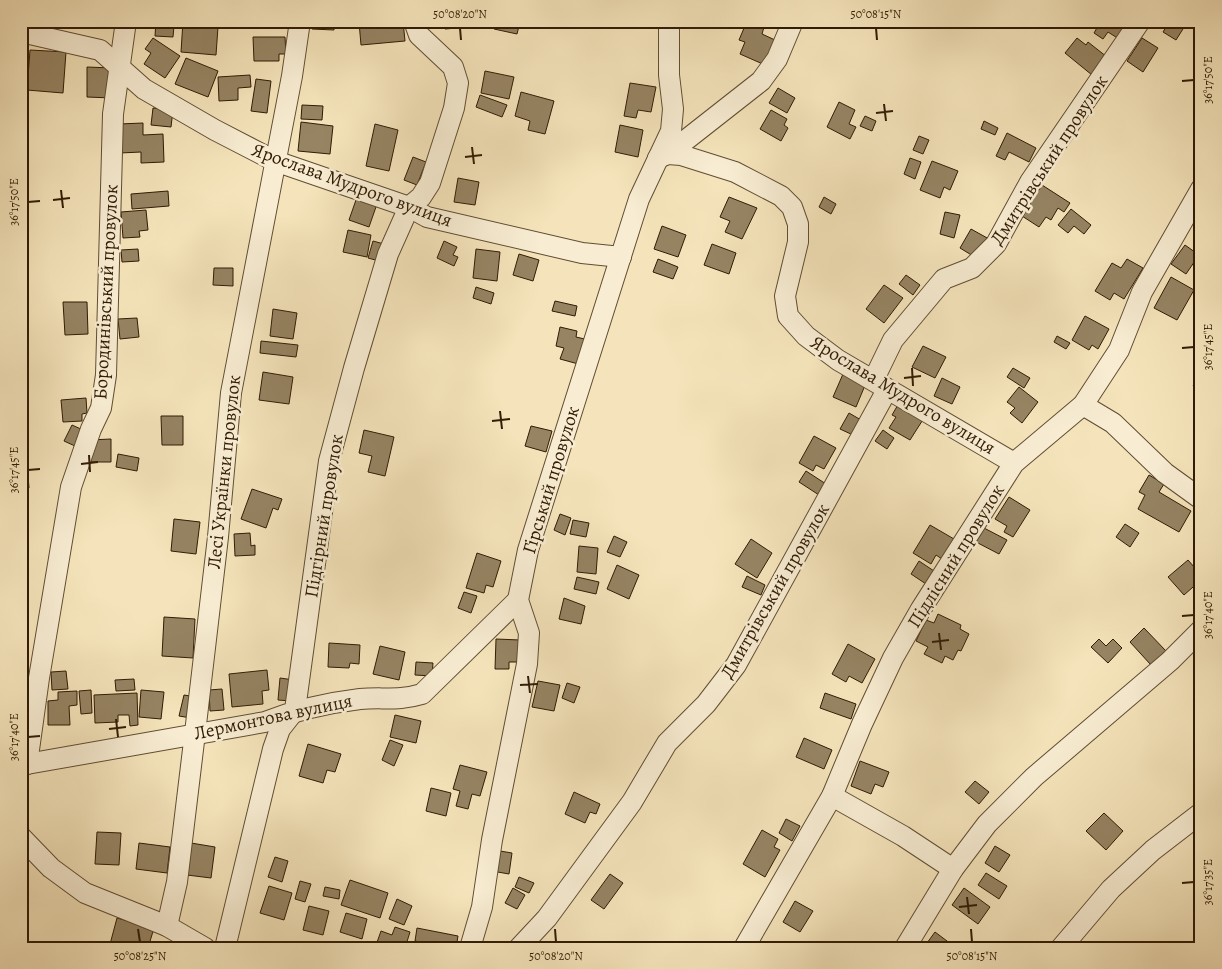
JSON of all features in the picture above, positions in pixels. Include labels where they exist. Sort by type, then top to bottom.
[{"type":"street","name":"Бородинівський провулок","points":[[24,765],[71,487],[91,429],[101,408],[106,375],[113,114],[118,66],[126,21]]},
{"type":"street","name":"Лесі Українки провулок","points":[[167,926],[177,882],[196,733],[218,537],[231,393],[274,161],[292,76],[300,21]]},
{"type":"street","name":"Підгірний провулок","points":[[226,948],[233,908],[280,728],[294,710],[330,461],[354,368],[388,254],[409,208],[421,197],[430,183],[454,108],[458,83],[453,67],[420,35],[414,21]]},
{"type":"street","name":"Гірський провулок","points":[[470,948],[482,907],[492,840],[527,664],[528,634],[518,600],[528,550],[639,198],[663,156],[671,131],[673,109],[669,75],[669,21]]},
{"type":"street","points":[[663,156],[761,81],[777,59],[793,21]]},
{"type":"street","name":"Дмитрівський провулок","points":[[519,948],[547,918],[632,802],[667,743],[706,704],[736,665],[881,385],[893,340],[944,279],[972,268],[996,244],[1030,182],[1140,21]]},
{"type":"street","name":"Ярослава Мудрого вулиця","points":[[21,32],[100,50],[144,89],[274,161],[409,208],[427,217],[582,253],[621,257]]},
{"type":"street","name":"Ярослава Мудрого вулиця","points":[[663,156],[735,172],[781,196],[792,207],[798,224],[798,242],[785,296],[788,316],[806,336],[838,360],[1014,464]]},
{"type":"street","name":"Підлісний провулок","points":[[744,948],[832,796],[862,724],[893,658],[921,609],[1014,464],[1083,405],[1119,350],[1142,292],[1201,190]]},
{"type":"street","points":[[1083,405],[1113,423],[1165,473],[1201,499]]},
{"type":"street","name":"Лермонтова вулиця","points":[[24,765],[265,722],[294,710],[361,699],[404,700],[422,694],[518,600]]},
{"type":"street","points":[[904,948],[953,869],[986,824],[1027,784],[1170,661],[1201,630]]},
{"type":"street","points":[[832,796],[903,836],[953,869]]},
{"type":"street","points":[[1061,948],[1110,889],[1153,850],[1201,814]]},
{"type":"street","points":[[21,837],[51,868],[85,893],[167,926],[205,948]]},
{"type":"building","points":[[156,21],[166,21],[166,26],[174,26],[173,37],[155,36]]},
{"type":"building","points":[[183,21],[195,21],[195,25],[218,27],[216,55],[181,52]]},
{"type":"building","points":[[312,21],[334,21],[334,30],[312,29]]},
{"type":"building","points":[[403,21],[405,41],[361,45],[359,22]]},
{"type":"building","points":[[444,21],[469,21],[470,27],[445,29]]},
{"type":"building","points":[[496,21],[527,21],[526,24],[520,22],[517,34],[494,29]]},
{"type":"building","points":[[747,21],[764,27],[762,34],[775,40],[765,65],[740,54],[745,42],[739,40]]},
{"type":"building","points":[[1101,21],[1130,21],[1119,39],[1108,32],[1103,39],[1094,33]]},
{"type":"building","points":[[1158,21],[1188,21],[1176,40],[1163,32],[1166,27]]},
{"type":"building","points":[[253,37],[285,37],[286,54],[279,54],[279,61],[254,61]]},
{"type":"building","points":[[153,38],[180,56],[165,78],[144,64],[151,53],[145,49]]},
{"type":"building","points":[[1077,38],[1086,45],[1088,42],[1107,57],[1092,75],[1065,53]]},
{"type":"building","points":[[1142,38],[1158,48],[1143,72],[1127,61]]},
{"type":"building","points":[[30,50],[66,52],[63,93],[27,90]]},
{"type":"building","points":[[186,58],[218,71],[208,97],[175,84]]},
{"type":"building","points":[[87,67],[112,68],[112,98],[87,97]]},
{"type":"building","points":[[485,71],[514,77],[509,99],[481,93]]},
{"type":"building","points":[[250,75],[251,87],[238,88],[238,100],[219,101],[218,77]]},
{"type":"building","points":[[256,79],[271,81],[267,113],[251,111]]},
{"type":"building","points":[[630,83],[656,87],[651,112],[638,110],[636,118],[624,116]]},
{"type":"building","points":[[778,88],[795,98],[787,113],[769,103]]},
{"type":"building","points":[[521,92],[554,101],[545,134],[528,130],[530,121],[515,116]]},
{"type":"building","points":[[480,95],[507,105],[502,117],[476,107]]},
{"type":"building","points":[[839,102],[855,110],[849,124],[856,127],[850,139],[827,127]]},
{"type":"building","points":[[302,105],[323,106],[322,120],[301,119]]},
{"type":"building","points":[[153,108],[173,110],[171,127],[151,125]]},
{"type":"building","points":[[771,110],[787,119],[784,125],[788,128],[781,141],[760,129]]},
{"type":"building","points":[[865,116],[876,121],[872,131],[860,126]]},
{"type":"building","points":[[984,121],[998,128],[995,135],[981,129]]},
{"type":"building","points":[[301,122],[333,126],[330,154],[298,151]]},
{"type":"building","points":[[143,123],[143,135],[163,134],[164,162],[141,163],[141,152],[120,153],[119,124]]},
{"type":"building","points":[[375,124],[398,130],[389,171],[366,166]]},
{"type":"building","points":[[620,125],[643,130],[638,157],[615,152]]},
{"type":"building","points":[[1007,133],[1036,148],[1029,162],[1009,152],[1005,160],[996,156]]},
{"type":"building","points":[[919,136],[929,140],[923,154],[913,150]]},
{"type":"building","points":[[413,157],[426,162],[417,185],[404,180]]},
{"type":"building","points":[[910,158],[921,162],[915,179],[904,174]]},
{"type":"building","points":[[932,161],[958,171],[950,190],[944,187],[940,198],[920,190]]},
{"type":"building","points":[[458,178],[479,182],[475,205],[454,202]]},
{"type":"building","points":[[1042,185],[1070,203],[1064,212],[1058,208],[1051,220],[1046,217],[1039,227],[1022,216]]},
{"type":"building","points":[[168,191],[169,206],[132,209],[131,194]]},
{"type":"building","points":[[357,197],[377,204],[369,227],[349,220]]},
{"type":"building","points":[[729,197],[757,208],[742,239],[725,232],[730,221],[720,217]]},
{"type":"building","points":[[824,197],[836,204],[831,214],[819,207]]},
{"type":"building","points":[[1071,209],[1091,225],[1084,234],[1074,226],[1068,233],[1058,225]]},
{"type":"building","points":[[146,210],[148,230],[139,231],[140,237],[123,238],[121,212]]},
{"type":"building","points":[[945,212],[960,215],[954,238],[940,234]]},
{"type":"building","points":[[662,226],[686,235],[678,257],[654,249]]},
{"type":"building","points":[[971,229],[989,239],[978,259],[960,248]]},
{"type":"building","points":[[348,230],[371,235],[367,257],[343,252]]},
{"type":"building","points":[[373,241],[384,244],[379,261],[368,258]]},
{"type":"building","points":[[444,241],[457,247],[453,255],[458,257],[454,266],[437,258]]},
{"type":"building","points":[[712,244],[736,253],[729,274],[704,265]]},
{"type":"building","points":[[1185,245],[1199,255],[1186,274],[1171,264]]},
{"type":"building","points":[[138,249],[139,261],[122,262],[121,250]]},
{"type":"building","points":[[476,249],[500,252],[497,281],[473,278]]},
{"type":"building","points":[[519,254],[539,260],[533,281],[513,275]]},
{"type":"building","points":[[658,259],[678,267],[673,279],[653,272]]},
{"type":"building","points":[[1127,259],[1143,268],[1124,299],[1114,293],[1110,300],[1095,291],[1112,263],[1121,268]]},
{"type":"building","points":[[214,268],[233,268],[233,286],[213,285]]},
{"type":"building","points":[[906,275],[920,285],[913,295],[899,284]]},
{"type":"building","points":[[1171,277],[1194,290],[1177,320],[1154,308]]},
{"type":"building","points":[[884,285],[903,298],[884,323],[866,309]]},
{"type":"building","points":[[476,287],[494,293],[491,304],[473,298]]},
{"type":"building","points":[[555,301],[577,306],[575,316],[552,311]]},
{"type":"building","points":[[63,302],[87,302],[88,334],[65,335]]},
{"type":"building","points":[[273,309],[297,313],[293,339],[270,336]]},
{"type":"building","points":[[1085,316],[1109,329],[1098,349],[1092,345],[1089,350],[1072,340]]},
{"type":"building","points":[[137,318],[139,337],[120,339],[118,319]]},
{"type":"building","points":[[560,327],[577,331],[576,337],[589,340],[582,365],[560,359],[564,348],[556,346]]},
{"type":"building","points":[[1057,336],[1070,343],[1066,349],[1054,342]]},
{"type":"building","points":[[261,341],[298,345],[296,357],[260,353]]},
{"type":"building","points":[[923,346],[946,357],[935,378],[912,367]]},
{"type":"building","points":[[1013,368],[1030,378],[1024,388],[1007,377]]},
{"type":"building","points":[[263,372],[293,377],[289,404],[259,400]]},
{"type":"building","points":[[1201,373],[1201,391],[1193,386]]},
{"type":"building","points":[[843,374],[866,383],[856,407],[833,397]]},
{"type":"building","points":[[942,378],[960,387],[952,404],[934,396]]},
{"type":"building","points":[[1019,387],[1038,402],[1022,423],[1010,413],[1015,408],[1007,402]]},
{"type":"building","points":[[86,398],[87,413],[82,414],[82,421],[63,422],[61,400]]},
{"type":"building","points":[[899,403],[924,418],[910,440],[889,428],[896,417],[892,415]]},
{"type":"building","points":[[849,413],[861,420],[853,435],[840,429]]},
{"type":"building","points":[[161,416],[183,416],[183,445],[162,445]]},
{"type":"building","points":[[72,425],[83,430],[75,446],[64,441]]},
{"type":"building","points":[[531,426],[552,431],[546,452],[525,446]]},
{"type":"building","points":[[364,430],[394,437],[385,476],[368,472],[372,456],[359,453]]},
{"type":"building","points":[[883,430],[894,438],[887,449],[875,441]]},
{"type":"building","points":[[814,436],[836,448],[824,469],[816,465],[813,471],[799,463]]},
{"type":"building","points":[[111,439],[111,462],[91,462],[90,440]]},
{"type":"building","points":[[118,454],[139,458],[137,471],[116,467]]},
{"type":"building","points":[[806,471],[826,484],[819,495],[799,482]]},
{"type":"building","points":[[1149,475],[1164,484],[1159,492],[1191,511],[1179,532],[1138,509],[1145,495],[1139,492]]},
{"type":"building","points":[[21,476],[28,476],[29,488],[21,488]]},
{"type":"building","points":[[252,489],[282,499],[278,510],[273,508],[266,528],[241,519]]},
{"type":"building","points":[[1009,497],[1030,510],[1013,537],[1004,532],[1007,526],[995,519]]},
{"type":"building","points":[[560,514],[571,518],[565,535],[554,530]]},
{"type":"building","points":[[174,519],[200,522],[196,554],[171,551]]},
{"type":"building","points":[[573,520],[589,523],[586,537],[570,534]]},
{"type":"building","points":[[1125,524],[1139,533],[1130,547],[1116,537]]},
{"type":"building","points":[[930,525],[954,539],[942,559],[936,555],[931,564],[913,553]]},
{"type":"building","points":[[984,528],[1007,540],[999,554],[976,542]]},
{"type":"building","points":[[250,533],[251,546],[255,545],[255,555],[235,556],[234,534]]},
{"type":"building","points":[[614,536],[627,542],[620,557],[607,552]]},
{"type":"building","points":[[751,539],[772,553],[757,578],[735,564]]},
{"type":"building","points":[[579,546],[598,548],[596,574],[577,572]]},
{"type":"building","points":[[477,553],[501,561],[493,587],[486,585],[484,593],[466,588]]},
{"type":"building","points":[[1188,560],[1201,575],[1201,580],[1184,595],[1168,577]]},
{"type":"building","points":[[919,561],[937,573],[929,586],[911,574]]},
{"type":"building","points":[[617,565],[639,575],[629,599],[607,589]]},
{"type":"building","points":[[747,576],[765,585],[761,595],[742,587]]},
{"type":"building","points":[[577,577],[599,582],[596,594],[574,589]]},
{"type":"building","points":[[464,592],[477,596],[471,613],[458,608]]},
{"type":"building","points":[[564,598],[585,606],[581,624],[559,619]]},
{"type":"building","points":[[938,614],[961,625],[960,629],[969,634],[961,651],[958,650],[953,660],[945,656],[942,663],[924,654],[928,647],[916,641],[926,620],[934,623]]},
{"type":"building","points":[[164,617],[195,619],[193,658],[162,656]]},
{"type":"building","points":[[1144,628],[1166,651],[1151,665],[1130,642]]},
{"type":"building","points":[[496,639],[520,640],[519,662],[509,662],[509,669],[495,669]]},
{"type":"building","points":[[1099,639],[1106,646],[1113,639],[1122,648],[1108,663],[1091,647]]},
{"type":"building","points":[[329,643],[360,645],[359,664],[350,663],[349,668],[328,667]]},
{"type":"building","points":[[848,644],[875,659],[862,683],[849,676],[846,682],[832,674]]},
{"type":"building","points":[[380,646],[405,652],[399,680],[373,674]]},
{"type":"building","points":[[416,662],[433,663],[432,676],[415,675]]},
{"type":"building","points":[[267,670],[269,690],[262,691],[263,704],[232,707],[229,674]]},
{"type":"building","points":[[66,671],[68,689],[52,690],[51,672]]},
{"type":"building","points":[[280,678],[294,680],[291,701],[278,700]]},
{"type":"building","points":[[134,679],[135,690],[116,691],[115,680]]},
{"type":"building","points":[[538,681],[560,685],[554,711],[532,707]]},
{"type":"building","points":[[567,683],[580,687],[574,703],[562,698]]},
{"type":"building","points":[[222,689],[224,710],[210,711],[209,690]]},
{"type":"building","points":[[91,690],[92,713],[81,714],[79,691]]},
{"type":"building","points":[[141,690],[164,692],[161,719],[139,717]]},
{"type":"building","points":[[77,691],[77,705],[69,706],[70,725],[48,725],[48,701],[58,700],[58,692]]},
{"type":"building","points":[[137,693],[138,725],[130,726],[129,715],[118,715],[118,722],[95,723],[94,695]]},
{"type":"building","points":[[825,693],[856,704],[851,719],[820,708]]},
{"type":"building","points":[[184,695],[196,697],[191,718],[179,716]]},
{"type":"building","points":[[395,715],[421,721],[416,743],[390,737]]},
{"type":"building","points":[[804,738],[832,750],[824,769],[796,757]]},
{"type":"building","points":[[390,740],[403,745],[394,766],[382,760]]},
{"type":"building","points":[[308,744],[341,754],[335,772],[327,770],[323,783],[299,776]]},
{"type":"building","points":[[860,761],[889,772],[883,787],[875,784],[871,794],[851,786]]},
{"type":"building","points":[[460,765],[487,772],[480,796],[472,794],[468,809],[456,806],[460,791],[453,789]]},
{"type":"building","points":[[975,781],[989,792],[979,804],[965,792]]},
{"type":"building","points":[[431,788],[451,793],[446,816],[426,811]]},
{"type":"building","points":[[574,792],[600,804],[596,814],[590,812],[585,823],[565,814]]},
{"type":"building","points":[[1104,813],[1123,831],[1106,850],[1086,831]]},
{"type":"building","points":[[786,819],[800,826],[792,841],[779,833]]},
{"type":"building","points":[[762,830],[778,839],[774,847],[780,850],[765,877],[743,864]]},
{"type":"building","points":[[97,832],[121,833],[119,865],[95,864]]},
{"type":"building","points":[[139,843],[170,847],[167,873],[136,869]]},
{"type":"building","points":[[191,843],[215,847],[211,878],[187,875]]},
{"type":"building","points":[[995,846],[1010,855],[999,872],[985,863]]},
{"type":"building","points":[[494,850],[512,853],[509,874],[492,871]]},
{"type":"building","points":[[275,857],[288,861],[282,882],[268,877]]},
{"type":"building","points":[[986,873],[1007,886],[999,899],[978,885]]},
{"type":"building","points":[[610,874],[623,883],[604,909],[591,900]]},
{"type":"building","points":[[519,877],[534,883],[529,893],[515,887]]},
{"type":"building","points":[[350,880],[388,893],[380,918],[341,905]]},
{"type":"building","points":[[300,881],[311,884],[305,902],[295,899]]},
{"type":"building","points":[[269,886],[292,893],[284,920],[260,913]]},
{"type":"building","points":[[325,887],[340,890],[339,899],[323,896]]},
{"type":"building","points":[[513,888],[525,895],[517,909],[505,903]]},
{"type":"building","points":[[964,888],[990,907],[978,924],[952,905]]},
{"type":"building","points":[[397,899],[412,906],[404,925],[389,919]]},
{"type":"building","points":[[795,901],[813,911],[800,932],[783,922]]},
{"type":"building","points":[[309,906],[329,911],[323,935],[303,930]]},
{"type":"building","points":[[346,913],[367,919],[362,939],[340,932]]},
{"type":"building","points":[[117,918],[154,928],[148,948],[109,948]]},
{"type":"building","points":[[395,927],[410,932],[405,948],[375,948],[381,931],[392,935]]},
{"type":"building","points":[[417,928],[458,936],[456,948],[424,948],[425,943],[415,941]]},
{"type":"building","points":[[935,932],[951,944],[949,948],[933,948],[927,943]]}]
